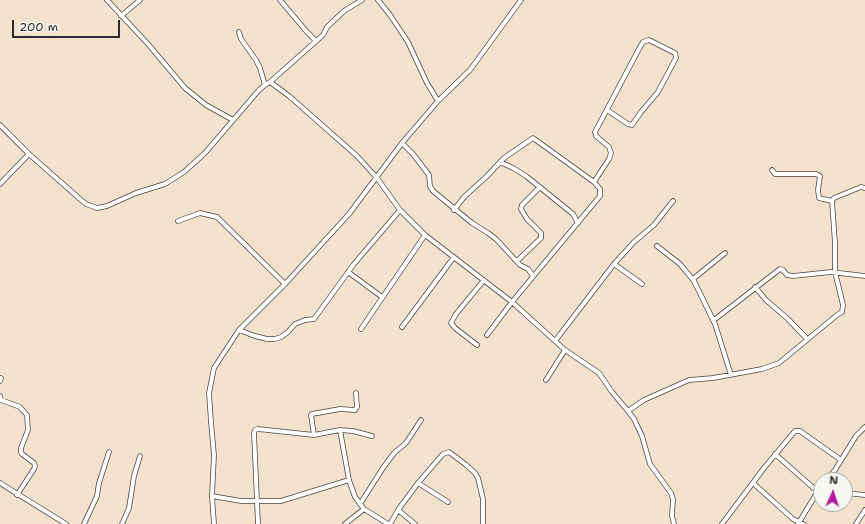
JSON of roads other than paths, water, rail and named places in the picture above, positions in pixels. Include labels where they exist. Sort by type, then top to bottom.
[{"type":"street","points":[[107,0],[148,44],[185,88],[206,105],[233,120]]},
{"type":"street","points":[[121,16],[140,0]]},
{"type":"street","points":[[280,0],[316,41]]},
{"type":"street","points":[[0,125],[29,154],[86,204],[93,207],[107,206],[136,193],[165,184],[175,179],[200,158],[265,85],[323,35],[327,27],[344,11],[362,0]]},
{"type":"street","points":[[378,0],[408,42],[423,76],[438,101]]},
{"type":"street","points":[[214,524],[212,496],[214,455],[210,422],[209,393],[214,368],[238,330],[285,284],[349,214],[402,143],[438,101],[470,70],[521,0]]},
{"type":"street","points":[[239,32],[241,39],[260,68],[265,85]]},
{"type":"street","points":[[594,182],[609,159],[611,152],[609,147],[594,134],[630,63],[643,42],[649,40],[674,53],[676,58],[658,92],[632,125],[628,124],[607,110]]},
{"type":"street","points":[[270,82],[289,96],[357,156],[377,178],[400,210],[425,235],[512,302],[565,350],[599,374],[628,411],[642,436],[650,464],[673,499],[672,516],[674,524]]},
{"type":"street","points":[[454,210],[464,197],[486,178],[500,162],[510,153],[533,138],[594,182],[600,188],[600,196],[533,276],[487,335]]},
{"type":"street","points":[[402,143],[413,154],[429,175],[430,186],[433,191],[454,210],[496,239],[517,262],[528,269],[533,276]]},
{"type":"street","points":[[0,184],[29,154]]},
{"type":"street","points":[[500,162],[526,176],[573,214],[578,223]]},
{"type":"street","points":[[772,170],[775,174],[816,174],[820,176],[818,190],[819,198],[832,201]]},
{"type":"street","points":[[517,262],[541,238],[541,233],[527,219],[521,209],[522,205],[540,187]]},
{"type":"street","points":[[832,201],[834,198],[861,187],[865,188]]},
{"type":"street","points":[[556,342],[614,264],[634,242],[654,225],[673,201]]},
{"type":"street","points":[[628,411],[644,400],[689,380],[731,375],[762,369],[779,363],[842,312],[843,305],[835,272],[835,243],[832,201]]},
{"type":"street","points":[[238,330],[267,338],[281,338],[295,324],[305,320],[314,319],[348,272],[400,210]]},
{"type":"street","points":[[178,220],[200,213],[217,217],[285,284]]},
{"type":"street","points":[[361,329],[425,235]]},
{"type":"street","points":[[657,246],[680,264],[694,280],[714,320],[731,375]]},
{"type":"street","points":[[694,280],[725,253]]},
{"type":"street","points":[[402,327],[454,257]]},
{"type":"street","points":[[614,264],[642,284]]},
{"type":"street","points":[[714,320],[780,269],[787,275],[793,276],[835,272],[865,276]]},
{"type":"street","points":[[348,272],[382,297]]},
{"type":"street","points":[[477,345],[455,328],[452,323],[456,314],[484,280]]},
{"type":"street","points":[[756,287],[766,300],[788,319],[807,339]]},
{"type":"street","points":[[546,380],[565,350]]},
{"type":"street","points":[[314,435],[311,415],[340,409],[355,410],[357,407],[356,393]]},
{"type":"street","points":[[0,396],[1,400],[20,407],[27,415],[28,430],[21,448],[21,452],[34,463],[35,466],[18,494]]},
{"type":"street","points":[[360,504],[383,468],[394,453],[406,443],[421,420]]},
{"type":"street","points":[[832,472],[856,436],[865,427]]},
{"type":"street","points":[[258,524],[255,430],[258,429],[314,435],[340,430],[353,431],[372,436]]},
{"type":"street","points":[[340,430],[349,480],[355,497],[364,509],[389,524],[418,483],[442,454],[446,452],[453,453],[475,473],[478,478],[483,499],[483,524]]},
{"type":"street","points":[[722,524],[775,454],[795,431],[798,430],[841,460]]},
{"type":"street","points":[[84,524],[97,496],[99,483],[109,452]]},
{"type":"street","points":[[775,454],[813,483]]},
{"type":"street","points":[[122,524],[129,508],[136,465],[140,456]]},
{"type":"street","points":[[212,496],[241,501],[281,501],[349,480]]},
{"type":"street","points":[[0,483],[66,524]]},
{"type":"street","points":[[418,483],[448,502]]},
{"type":"street","points":[[753,483],[778,507],[799,523],[813,498]]},
{"type":"street","points":[[853,494],[865,495]]},
{"type":"street","points":[[345,524],[364,509]]},
{"type":"street","points":[[398,510],[415,524]]},
{"type":"street","points":[[856,524],[865,510]]}]
